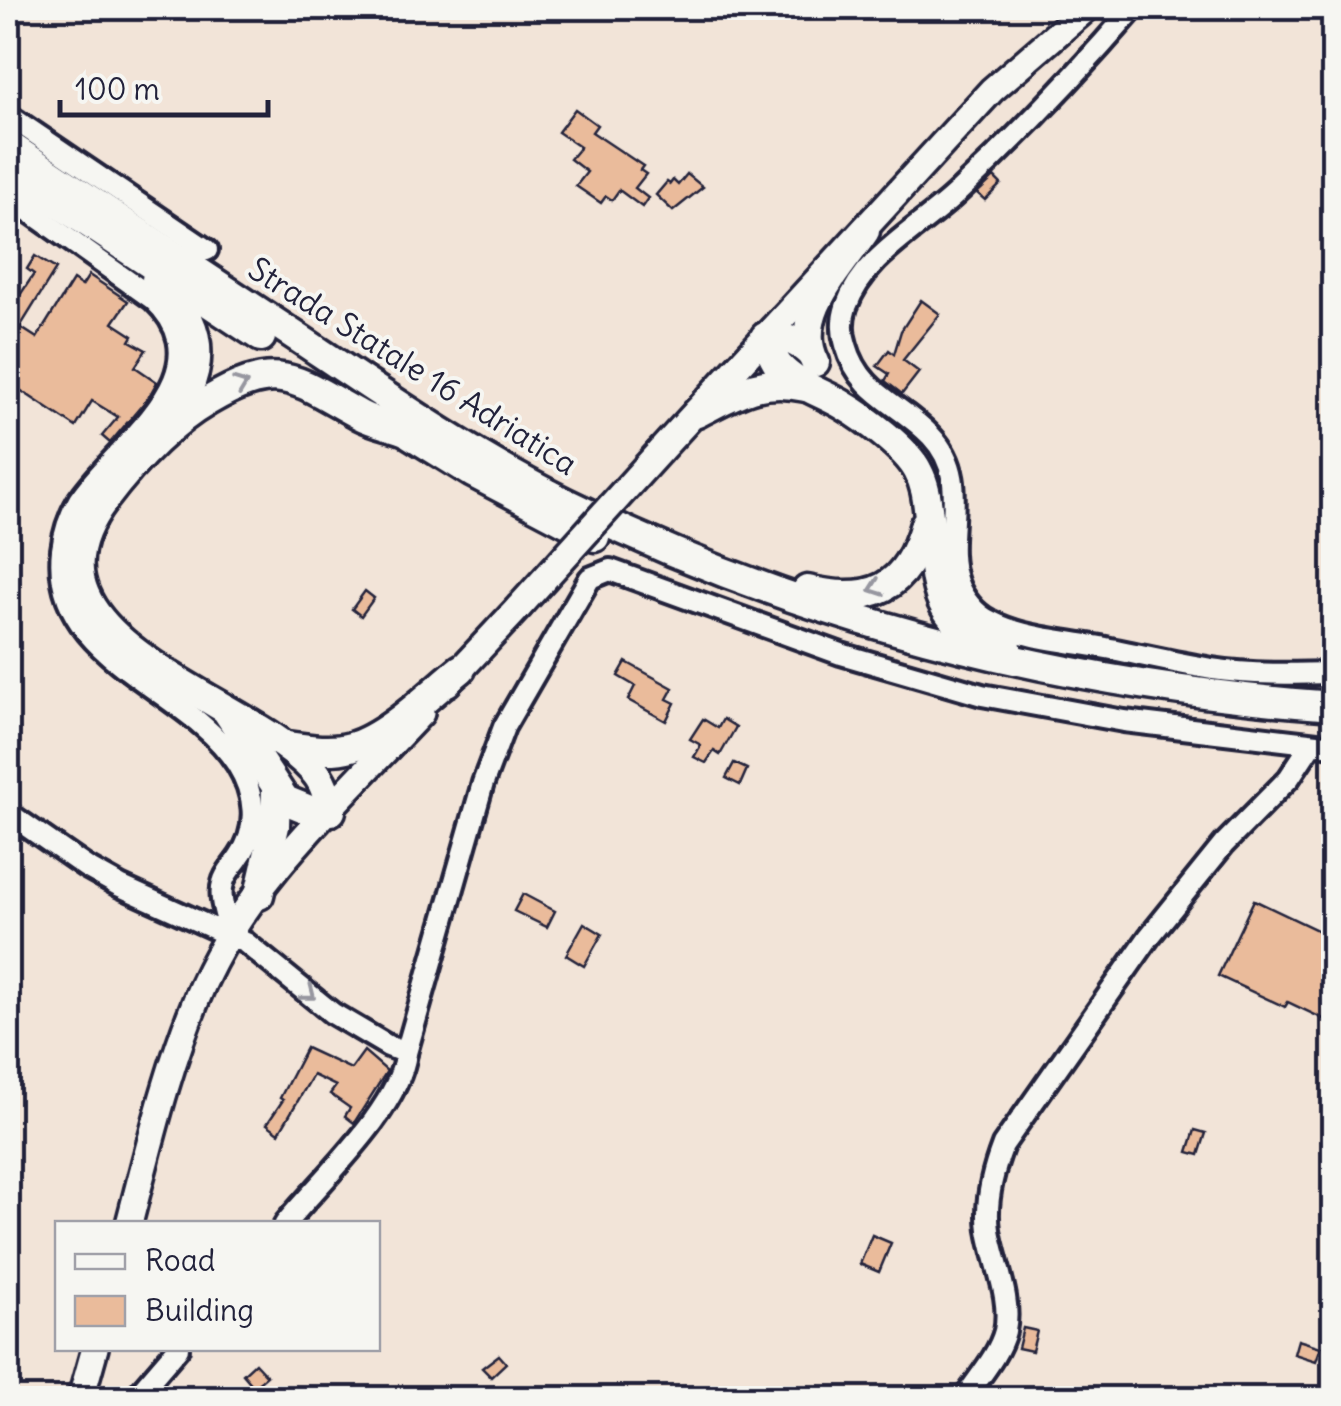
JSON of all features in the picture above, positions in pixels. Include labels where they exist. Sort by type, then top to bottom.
[{"type":"highway","name":"Strada Statale 16 Adriatica","points":[[8,145],[406,410],[500,467],[629,532],[748,583],[850,618],[1022,664],[1142,686],[1334,706]]},
{"type":"highway","points":[[14,183],[164,287],[190,320],[196,339],[198,362],[186,400],[160,437],[96,511],[80,544],[78,576],[91,610],[122,642],[287,746],[315,771],[326,790],[331,811],[312,811],[286,800],[226,710]]},
{"type":"highway","name":"Strada Statale 16 Adriatica","points":[[14,183],[403,430],[560,521],[728,594],[815,627],[990,676],[1192,712],[1334,724]]},
{"type":"highway","points":[[865,232],[816,304],[807,335],[810,352],[822,376],[846,406],[912,461],[924,484],[936,590],[944,610],[987,641],[1091,666],[1142,686]]},
{"type":"highway","points":[[810,352],[785,337],[765,337],[775,361],[808,387],[846,406]]},
{"type":"highway","points":[[160,437],[200,406],[256,378],[278,378],[320,390],[363,417],[403,430]]},
{"type":"highway","points":[[696,413],[766,382],[808,387]]},
{"type":"highway","points":[[629,532],[726,559],[809,590],[848,594],[880,588],[898,579],[917,553],[928,513]]},
{"type":"highway","points":[[287,746],[311,750],[350,748],[378,734],[461,669]]},
{"type":"highway","points":[[258,894],[275,826],[276,789]]},
{"type":"main road","points":[[130,1221],[180,1044],[204,982],[258,894],[298,844],[992,90],[1086,8]]},
{"type":"main road","points":[[82,1398],[93,1351]]},
{"type":"street","points":[[1134,8],[1024,128],[868,271],[846,308],[846,347],[855,371],[866,384],[916,422],[945,453],[954,491],[953,569],[976,612],[991,622],[1047,638],[1214,669],[1334,673]]},
{"type":"street","points":[[8,115],[208,250]]},
{"type":"street","points":[[14,183],[153,299],[170,319],[178,340],[178,371],[166,397],[74,511],[64,539],[61,575],[67,601],[90,637],[216,739],[244,777],[253,806],[252,830],[224,878],[222,890],[232,935]]},
{"type":"street","points":[[287,1221],[389,1102],[403,1074],[484,783],[504,727],[590,578],[610,570],[841,654],[982,695],[1124,722],[1334,746]]},
{"type":"street","points":[[965,1398],[1005,1330],[1004,1294],[989,1228],[995,1166],[1002,1145],[1149,936],[1224,844],[1289,778],[1310,746]]},
{"type":"street","points":[[8,812],[120,886],[232,935],[332,1013],[406,1053]]},
{"type":"street","points":[[135,1398],[175,1351]]},
{"type":"building","points":[[575,109],[597,125],[592,132],[643,166],[640,170],[646,174],[635,188],[648,198],[642,207],[619,190],[612,200],[606,196],[601,203],[576,186],[587,172],[570,159],[580,147],[558,132]]},
{"type":"building","points":[[687,174],[703,187],[673,211],[656,195],[667,182],[673,180],[678,185]]},
{"type":"building","points":[[994,177],[1001,184],[985,200],[977,193]]},
{"type":"building","points":[[35,256],[56,269],[20,327],[37,338],[73,280],[82,286],[89,275],[128,301],[113,323],[133,336],[130,341],[146,350],[135,367],[157,382],[110,443],[102,436],[118,417],[92,401],[76,427],[8,382],[8,292],[18,298],[34,274],[27,269]]},
{"type":"building","points":[[921,300],[940,314],[903,360],[919,372],[902,394],[885,381],[889,374],[877,366],[889,350],[894,354],[901,331]]},
{"type":"building","points":[[365,591],[374,598],[361,616],[352,609]]},
{"type":"building","points":[[626,662],[673,688],[667,699],[675,703],[666,721],[628,700],[635,686],[618,676]]},
{"type":"building","points":[[703,719],[718,728],[723,719],[736,727],[720,755],[714,751],[706,763],[694,757],[701,745],[690,739]]},
{"type":"building","points":[[734,763],[747,769],[740,785],[726,778]]},
{"type":"building","points":[[523,894],[555,911],[547,927],[514,911]]},
{"type":"building","points":[[1254,900],[1334,938],[1334,1024],[1288,1002],[1285,1007],[1218,976]]},
{"type":"building","points":[[584,923],[602,934],[584,966],[566,955]]},
{"type":"building","points":[[306,1048],[351,1069],[364,1051],[387,1071],[354,1123],[345,1116],[350,1108],[330,1094],[336,1086],[313,1075],[279,1133],[267,1124],[283,1100],[280,1098]]},
{"type":"building","points":[[1195,1130],[1206,1133],[1199,1155],[1188,1152]]},
{"type":"building","points":[[872,1235],[891,1243],[879,1272],[860,1264]]},
{"type":"building","points":[[1023,1328],[1037,1331],[1032,1351],[1018,1348]]},
{"type":"building","points":[[1298,1340],[1321,1347],[1316,1361],[1294,1354]]},
{"type":"building","points":[[499,1355],[506,1363],[491,1377],[482,1368]]},
{"type":"building","points":[[255,1363],[267,1376],[254,1387],[243,1374]]}]
